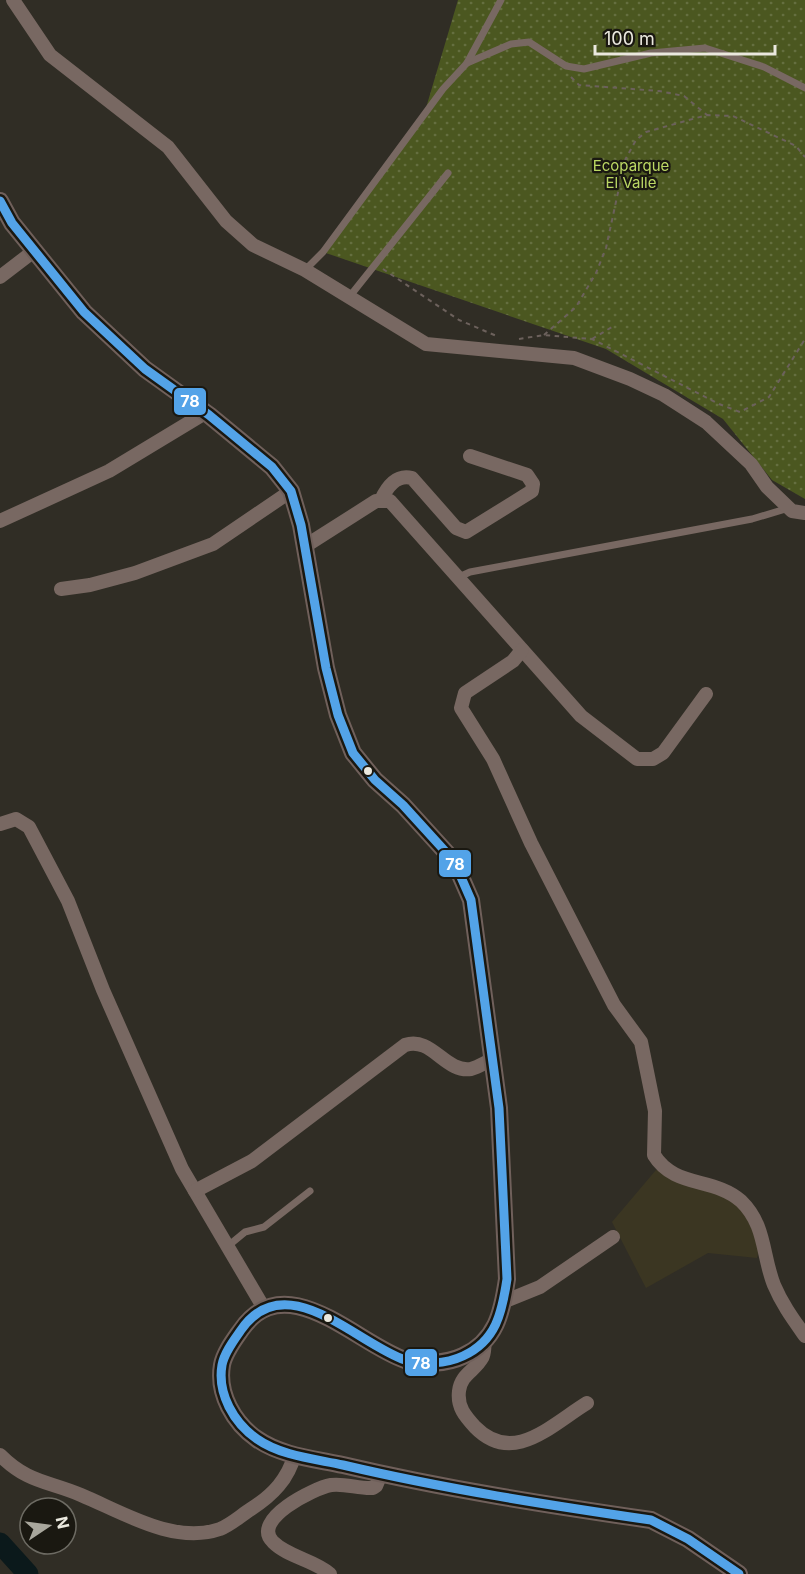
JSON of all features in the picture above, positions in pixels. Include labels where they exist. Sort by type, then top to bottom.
[{"type":"main road","points":[[0,201],[12,223],[84,312],[145,369],[205,413],[272,467],[291,491],[304,543],[326,668],[338,715],[353,753],[375,780],[403,805],[454,861],[471,900],[493,1059],[503,1182],[507,1279],[504,1302],[495,1327],[479,1349],[456,1359],[432,1364],[406,1360],[380,1349],[319,1311],[300,1305],[280,1305],[265,1310],[247,1321],[227,1352],[222,1365],[223,1394],[236,1420],[258,1440],[295,1454],[381,1474],[651,1520],[688,1539],[739,1574]]},
{"type":"street","points":[[14,0],[50,55],[168,147],[226,221],[253,245],[305,270],[426,344],[574,358],[630,379],[664,395],[706,422],[751,464],[766,487],[789,508],[805,513]]},
{"type":"street","points":[[0,277],[34,251]]},
{"type":"street","points":[[0,521],[109,471],[205,413]]},
{"type":"street","points":[[304,543],[310,543],[381,500],[386,488],[399,478],[409,477],[415,480],[456,528],[466,532],[532,491],[532,481],[527,476],[470,456]]},
{"type":"street","points":[[62,589],[90,585],[135,573],[213,544],[291,491]]},
{"type":"street","points":[[381,500],[393,503],[581,716],[638,759],[653,759],[663,753],[706,694]]},
{"type":"street","points":[[522,650],[513,661],[465,693],[461,703],[462,713],[493,759],[531,843],[614,1005],[641,1042],[655,1111],[654,1155],[665,1169],[676,1176],[723,1189],[746,1206],[762,1235],[774,1284],[790,1315],[805,1336]]},
{"type":"street","points":[[0,824],[16,819],[29,827],[68,902],[107,1000],[182,1169],[265,1310]]},
{"type":"street","points":[[195,1191],[252,1161],[405,1045],[413,1042],[425,1045],[457,1066],[470,1069],[493,1059]]},
{"type":"street","points":[[504,1302],[540,1287],[613,1238]]},
{"type":"street","points":[[485,1340],[483,1357],[464,1376],[459,1394],[464,1414],[490,1440],[508,1445],[521,1443],[587,1403]]},
{"type":"street","points":[[0,1455],[29,1478],[81,1495],[118,1514],[173,1530],[204,1533],[232,1524],[259,1504],[282,1484],[290,1473],[295,1454]]},
{"type":"street","points":[[330,1574],[273,1542],[268,1532],[269,1524],[289,1505],[313,1490],[335,1485],[373,1488],[381,1474]]},
{"type":"lane","points":[[305,270],[322,252],[443,90],[467,63],[501,0]]},
{"type":"lane","points":[[467,63],[511,44],[529,42],[566,66],[584,69],[651,54],[705,48],[764,67],[805,88]]},
{"type":"lane","points":[[350,296],[448,173]]},
{"type":"lane","points":[[459,577],[470,572],[752,519],[789,508]]},
{"type":"lane","points":[[228,1246],[245,1232],[264,1227],[310,1191]]},
{"type":"path","points":[[566,66],[566,73],[579,85],[659,91],[684,96],[707,115]]},
{"type":"path","points":[[544,335],[576,307],[596,273],[606,248],[625,160],[636,140],[646,132],[707,115],[733,116],[796,146],[805,157]]},
{"type":"path","points":[[375,264],[459,320],[508,340]]},
{"type":"path","points":[[592,339],[612,327]]},
{"type":"path","points":[[517,339],[544,335],[592,339],[719,404],[740,411],[769,397],[805,339]]},
{"type":"shaded area","points":[[656,1170],[695,1181],[736,1197],[760,1245],[757,1258],[708,1253],[646,1288],[612,1222]]},
{"type":"green space","name":"Ecoparque El Valle","points":[[458,0],[805,0],[805,499],[772,480],[723,419],[606,349],[323,252],[423,118]]},
{"type":"waterway","points":[[0,1543],[28,1574]]},
{"type":"transit line","name":"78","points":[[0,201],[12,223],[84,312],[145,369],[209,415],[272,467],[291,491],[301,525],[326,668],[338,715],[353,753],[375,780],[403,805],[454,861],[471,900],[499,1108],[507,1279],[496,1325],[483,1342],[463,1356],[442,1362],[419,1363],[405,1360],[386,1351],[322,1315],[300,1307],[279,1305],[259,1312],[241,1330],[227,1351],[221,1376],[229,1407],[241,1425],[257,1439],[288,1453],[458,1489],[651,1520],[688,1539],[739,1574]]}]
